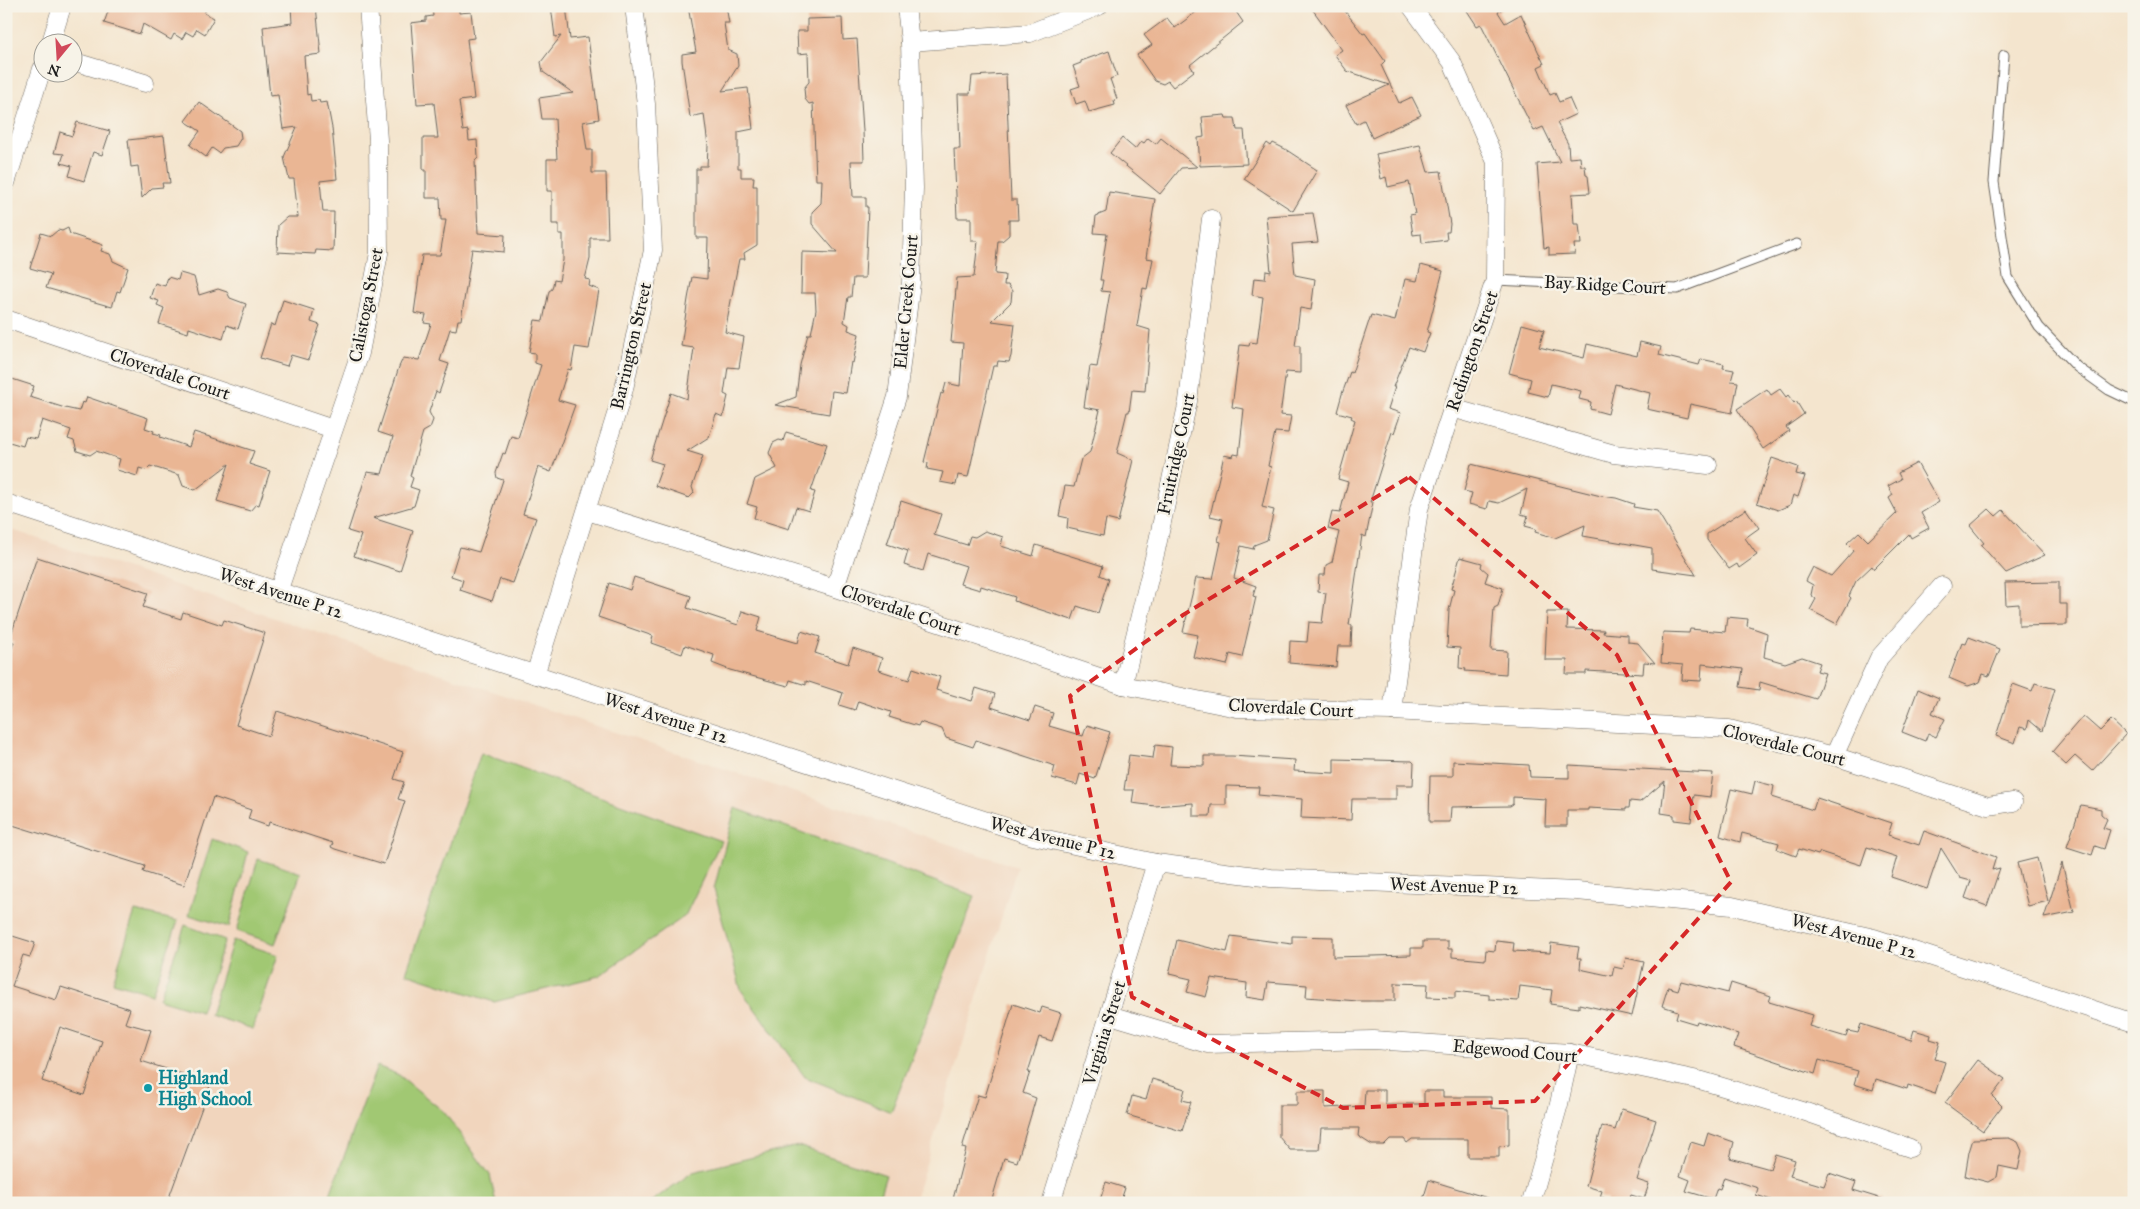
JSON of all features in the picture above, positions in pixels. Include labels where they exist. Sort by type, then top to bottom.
[{"type":"street","points":[[54,32],[62,6]]},
{"type":"street","name":"Calistoga Street","points":[[278,592],[360,353],[379,253],[378,140],[368,6]]},
{"type":"street","name":"Barrington Street","points":[[535,675],[624,389],[653,250],[646,104],[634,6]]},
{"type":"street","name":"Elder Creek Court","points":[[835,588],[897,397],[911,283],[914,188],[910,42],[906,6]]},
{"type":"street","points":[[910,42],[1030,33],[1099,6]]},
{"type":"street","name":"Redington Street","points":[[1392,712],[1419,509],[1495,280],[1496,162],[1452,62],[1411,6]]},
{"type":"street","points":[[82,63],[144,83]]},
{"type":"street","points":[[6,183],[38,82]]},
{"type":"street","name":"Fruitridge Court","points":[[1123,685],[1156,550],[1188,401],[1211,219]]},
{"type":"street","name":"Cloverdale Court","points":[[6,319],[333,429]]},
{"type":"street","points":[[1452,408],[1614,454],[1708,465]]},
{"type":"street","name":"West Avenue P 12","points":[[6,503],[1033,836],[1156,863],[1271,878],[1578,891],[1732,906],[1874,938],[2132,1018]]},
{"type":"street","name":"Cloverdale Court","points":[[587,511],[835,588],[1123,685],[1237,708],[1392,712],[1729,729],[1834,756],[1988,806],[2013,802]]},
{"type":"street","points":[[1834,756],[1879,658],[1942,586]]},
{"type":"street","name":"Virginia Street","points":[[1051,1203],[1156,863]]},
{"type":"street","name":"Edgewood Court","points":[[1110,1015],[1207,1044],[1373,1040],[1570,1053],[1703,1081],[1803,1111],[1910,1148]]},
{"type":"street","points":[[1531,1203],[1559,1104],[1570,1053]]},
{"type":"lane","points":[[2004,54],[1994,182],[2008,277],[2039,327],[2077,367],[2109,390],[2134,402]]},
{"type":"lane","name":"Bay Ridge Court","points":[[1495,280],[1677,289],[1797,244]]},
{"type":"highlighted area","points":[[1409,477],[1617,655],[1731,882],[1535,1101],[1343,1108],[1132,997],[1070,696],[1183,615]]},
{"type":"shaded area","points":[[6,528],[1017,867],[914,1203],[6,1203]]},
{"type":"green space","points":[[481,753],[721,841],[685,916],[599,976],[494,1002],[406,973]]},
{"type":"green space","points":[[735,808],[975,896],[891,1112],[805,1077],[741,990],[714,889]]},
{"type":"green space","points":[[212,839],[248,852],[229,927],[189,915]]},
{"type":"green space","points":[[258,859],[301,873],[275,944],[237,931]]},
{"type":"green space","points":[[135,911],[178,921],[152,994],[113,982]]},
{"type":"green space","points":[[185,925],[225,940],[201,1012],[159,999]]},
{"type":"green space","points":[[233,940],[278,955],[253,1029],[210,1015]]},
{"type":"green space","points":[[377,1066],[399,1075],[444,1112],[490,1175],[496,1203],[327,1203]]},
{"type":"green space","points":[[798,1146],[886,1175],[877,1203],[649,1203],[693,1172]]},
{"type":"building","points":[[110,6],[149,6],[163,12],[167,6],[208,6],[204,13],[214,18],[205,34],[197,29],[193,36],[186,32],[182,39],[174,34],[171,40],[143,24],[140,34],[104,23]]},
{"type":"building","points":[[291,6],[316,6],[321,54],[304,56],[307,95],[310,94],[311,101],[327,102],[332,128],[337,179],[320,181],[323,212],[334,212],[333,251],[316,250],[315,254],[277,252],[278,225],[287,217],[298,217],[294,179],[289,179],[284,157],[297,127],[283,129],[278,95],[270,96],[263,27],[292,23]]},
{"type":"building","points":[[432,6],[459,6],[459,13],[471,12],[474,38],[467,39],[474,99],[459,101],[463,131],[468,130],[469,141],[477,140],[478,158],[475,161],[478,233],[505,235],[504,252],[472,249],[461,320],[458,320],[456,330],[450,329],[440,361],[449,364],[439,393],[436,391],[429,412],[433,420],[430,428],[423,432],[410,476],[413,478],[410,487],[419,490],[414,506],[373,518],[413,531],[400,571],[354,556],[361,535],[348,531],[367,472],[382,474],[393,437],[378,432],[399,367],[403,358],[419,360],[431,324],[424,323],[426,315],[414,313],[422,255],[440,255],[446,220],[441,220],[440,198],[426,198],[426,170],[423,170],[423,138],[438,138],[434,103],[417,104],[411,23],[426,21],[426,17],[433,16]]},
{"type":"building","points":[[551,6],[566,6],[570,39],[588,37],[599,119],[583,122],[587,150],[592,150],[592,173],[606,173],[608,238],[590,238],[590,259],[585,279],[590,280],[589,286],[599,290],[589,349],[575,347],[571,370],[568,369],[558,400],[575,405],[551,472],[538,467],[523,514],[536,518],[513,583],[500,579],[492,601],[460,590],[463,580],[451,576],[460,547],[479,552],[503,480],[497,478],[496,473],[511,436],[518,438],[541,365],[535,363],[535,353],[529,352],[535,320],[543,321],[549,291],[552,289],[554,280],[559,281],[563,260],[563,234],[559,234],[559,224],[552,224],[552,191],[547,191],[547,159],[557,159],[555,119],[542,119],[539,98],[573,93],[543,72],[541,62],[561,36],[555,37]]},
{"type":"building","points":[[688,6],[726,6],[729,23],[724,23],[728,50],[737,54],[738,66],[722,91],[748,88],[753,129],[738,132],[738,168],[741,168],[741,177],[754,177],[753,186],[757,186],[757,245],[744,253],[745,259],[739,259],[725,332],[744,337],[739,368],[728,367],[724,394],[728,396],[723,417],[716,414],[709,437],[687,451],[703,456],[692,487],[694,493],[689,498],[655,486],[663,464],[650,460],[671,393],[687,399],[694,348],[681,346],[688,299],[692,277],[707,279],[708,238],[696,238],[696,169],[700,169],[700,166],[707,166],[708,146],[704,114],[690,117],[682,61],[682,54],[696,52]]},
{"type":"building","points":[[1204,6],[1232,6],[1243,22],[1190,65],[1194,71],[1173,87],[1168,81],[1163,84],[1155,81],[1137,55],[1152,45],[1144,35],[1167,18],[1175,28]]},
{"type":"building","points":[[1310,6],[1341,6],[1363,34],[1365,33],[1385,61],[1381,65],[1399,103],[1412,97],[1421,115],[1372,138],[1364,120],[1356,124],[1346,105],[1389,85],[1347,71],[1335,55],[1342,50]]},
{"type":"building","points":[[1464,6],[1506,6],[1498,12],[1505,23],[1521,14],[1544,64],[1538,67],[1550,95],[1555,93],[1559,102],[1569,98],[1576,114],[1557,123],[1568,144],[1569,158],[1580,157],[1581,166],[1585,166],[1590,193],[1572,194],[1574,224],[1579,224],[1581,244],[1574,244],[1575,254],[1549,255],[1549,247],[1544,248],[1537,164],[1560,162],[1543,127],[1534,131],[1481,24],[1477,26]]},
{"type":"building","points":[[842,18],[843,40],[857,39],[863,131],[864,161],[851,161],[853,197],[866,197],[866,207],[868,207],[865,278],[853,278],[851,297],[848,297],[844,322],[849,325],[848,330],[859,334],[853,363],[851,362],[846,393],[832,391],[829,414],[775,405],[796,397],[800,365],[808,334],[811,334],[816,310],[815,293],[801,293],[802,252],[837,253],[812,224],[812,212],[821,203],[822,180],[816,180],[813,103],[809,104],[805,99],[804,88],[809,82],[808,53],[798,54],[797,31],[807,31],[807,19]]},
{"type":"building","points":[[1109,51],[1117,76],[1110,79],[1117,99],[1114,100],[1115,105],[1089,112],[1085,101],[1076,104],[1071,89],[1080,86],[1073,66],[1081,63],[1081,61]]},
{"type":"building","points":[[1006,74],[1011,200],[1017,200],[1018,220],[1009,220],[1009,235],[1002,241],[998,241],[995,274],[1005,275],[1004,285],[1008,285],[1012,291],[1011,302],[992,321],[1015,324],[1009,362],[998,361],[997,366],[993,366],[968,477],[958,475],[956,485],[940,482],[943,472],[927,469],[928,463],[924,462],[941,393],[943,394],[946,383],[960,386],[963,343],[951,342],[957,278],[974,277],[978,241],[971,241],[971,218],[957,218],[954,149],[960,149],[958,94],[970,94],[972,76]]},
{"type":"building","points":[[199,102],[240,131],[241,138],[236,146],[223,148],[219,153],[212,148],[206,157],[190,145],[200,131],[185,121]]},
{"type":"building","points":[[1225,115],[1226,118],[1235,118],[1237,130],[1244,130],[1247,164],[1200,166],[1198,138],[1204,137],[1202,117]]},
{"type":"building","points":[[77,122],[110,131],[102,155],[93,152],[84,181],[69,176],[72,166],[61,163],[64,154],[54,153],[60,132],[72,136]]},
{"type":"building","points":[[164,136],[170,183],[162,183],[163,187],[152,188],[142,198],[138,166],[131,167],[128,140]]},
{"type":"building","points":[[1122,138],[1135,149],[1141,141],[1144,143],[1148,138],[1156,144],[1161,138],[1197,167],[1181,168],[1160,194],[1110,153]]},
{"type":"building","points":[[1267,143],[1271,146],[1273,143],[1285,149],[1317,170],[1293,211],[1244,179]]},
{"type":"building","points":[[1420,145],[1428,172],[1441,171],[1450,224],[1449,232],[1446,232],[1447,240],[1422,243],[1421,234],[1413,235],[1410,215],[1415,214],[1409,182],[1388,187],[1386,177],[1381,179],[1376,154]]},
{"type":"building","points":[[1109,192],[1155,199],[1146,258],[1153,259],[1147,289],[1143,288],[1137,326],[1150,330],[1145,391],[1132,390],[1129,412],[1127,412],[1117,453],[1133,460],[1118,522],[1106,519],[1103,536],[1067,528],[1068,518],[1059,516],[1065,486],[1074,487],[1081,459],[1090,452],[1100,410],[1084,407],[1090,366],[1097,367],[1110,292],[1101,291],[1103,280],[1100,280],[1107,234],[1094,233],[1096,216],[1106,212]]},
{"type":"building","points":[[1313,213],[1318,242],[1292,244],[1295,275],[1315,279],[1311,310],[1300,308],[1295,346],[1300,346],[1300,373],[1286,372],[1280,415],[1291,416],[1288,433],[1275,432],[1268,466],[1271,467],[1262,507],[1274,510],[1267,540],[1254,545],[1253,549],[1241,546],[1234,578],[1256,586],[1253,596],[1256,597],[1242,657],[1230,654],[1227,665],[1193,657],[1198,635],[1183,632],[1196,578],[1213,579],[1221,542],[1218,541],[1223,519],[1210,516],[1224,455],[1233,457],[1234,454],[1239,455],[1244,409],[1232,407],[1240,345],[1249,346],[1250,342],[1257,343],[1263,297],[1252,295],[1254,278],[1265,279],[1266,271],[1271,272],[1266,216]]},
{"type":"building","points":[[68,228],[70,234],[103,245],[101,251],[110,254],[113,261],[128,268],[120,292],[117,291],[112,307],[46,288],[51,274],[30,268],[41,233],[51,236],[58,230],[62,231]]},
{"type":"building","points":[[1421,265],[1443,271],[1427,332],[1430,333],[1423,352],[1409,347],[1393,387],[1395,387],[1388,409],[1401,413],[1394,433],[1392,432],[1370,502],[1373,502],[1366,537],[1362,535],[1349,625],[1352,625],[1351,646],[1338,646],[1336,667],[1289,663],[1290,641],[1307,642],[1309,622],[1322,623],[1326,593],[1318,592],[1319,575],[1325,575],[1326,565],[1332,562],[1339,532],[1328,529],[1332,512],[1340,513],[1348,482],[1338,479],[1355,420],[1351,418],[1352,416],[1337,412],[1342,394],[1350,372],[1352,373],[1371,315],[1395,321],[1405,279],[1417,281]]},
{"type":"building","points":[[180,273],[194,277],[199,295],[218,289],[227,292],[230,298],[246,304],[238,329],[227,325],[223,339],[189,328],[188,333],[159,324],[164,308],[157,305],[159,301],[150,298],[155,283],[165,286],[168,277],[178,280]]},
{"type":"building","points":[[283,300],[314,310],[311,322],[320,325],[308,360],[291,355],[287,366],[260,358],[271,324],[275,326]]},
{"type":"building","points":[[1522,324],[1544,330],[1539,347],[1584,358],[1587,344],[1637,356],[1640,342],[1661,347],[1659,355],[1699,365],[1701,359],[1724,364],[1723,368],[1734,370],[1731,381],[1738,382],[1732,413],[1690,404],[1687,418],[1647,409],[1650,393],[1615,384],[1608,414],[1590,409],[1591,402],[1579,399],[1581,391],[1551,384],[1548,397],[1528,392],[1531,379],[1509,373]]},
{"type":"building","points":[[6,377],[34,386],[30,397],[65,408],[79,411],[82,402],[85,403],[87,397],[148,418],[145,428],[161,435],[160,437],[189,447],[194,432],[254,451],[249,464],[270,471],[259,505],[256,504],[250,511],[217,501],[229,464],[195,490],[183,486],[179,475],[150,466],[146,470],[139,468],[137,476],[117,470],[120,459],[96,451],[90,455],[77,451],[74,441],[68,439],[71,430],[42,420],[36,439],[26,437],[23,446],[6,441]]},
{"type":"building","points":[[1767,389],[1771,395],[1780,389],[1794,403],[1796,401],[1804,414],[1786,427],[1789,431],[1763,449],[1737,409]]},
{"type":"building","points":[[786,432],[827,444],[811,491],[815,492],[809,511],[796,507],[789,529],[754,518],[757,507],[747,504],[755,479],[777,468],[769,453],[773,443],[779,440],[783,441]]},
{"type":"building","points":[[1772,458],[1798,467],[1796,474],[1805,476],[1798,497],[1793,495],[1790,505],[1778,510],[1757,503]]},
{"type":"building","points":[[1917,463],[1939,502],[1921,513],[1929,528],[1911,538],[1909,534],[1874,569],[1872,566],[1856,581],[1849,596],[1851,598],[1837,624],[1810,610],[1816,599],[1811,595],[1813,585],[1806,581],[1813,567],[1831,576],[1854,550],[1847,543],[1859,532],[1868,541],[1897,513],[1889,498],[1893,495],[1888,486],[1901,479],[1898,473]]},
{"type":"building","points":[[1471,464],[1616,498],[1634,504],[1633,507],[1657,511],[1696,575],[1652,569],[1652,548],[1583,536],[1585,525],[1555,538],[1535,532],[1536,529],[1525,526],[1528,516],[1521,514],[1527,489],[1499,503],[1489,501],[1487,509],[1469,504],[1472,493],[1464,491]]},
{"type":"building","points":[[901,501],[941,514],[934,535],[967,545],[970,536],[975,537],[985,531],[1003,537],[1001,546],[1033,556],[1036,545],[1103,566],[1100,575],[1109,579],[1098,613],[1077,606],[1072,620],[1014,601],[1015,597],[981,586],[980,590],[960,584],[966,566],[928,554],[923,571],[904,565],[908,551],[887,544]]},
{"type":"building","points":[[1746,509],[1759,528],[1745,538],[1757,555],[1739,568],[1737,564],[1729,569],[1707,540],[1707,534]]},
{"type":"building","points":[[1989,509],[1996,516],[2003,510],[2045,555],[2006,573],[1981,545],[1984,543],[1970,526]]},
{"type":"building","points":[[37,557],[148,593],[143,607],[181,619],[183,612],[222,625],[224,620],[265,633],[236,725],[269,736],[277,711],[403,752],[394,779],[404,782],[398,799],[405,801],[384,864],[335,849],[331,847],[333,843],[269,822],[268,826],[248,819],[251,810],[213,797],[184,885],[143,872],[145,866],[6,823],[6,665],[14,642],[9,641]]},
{"type":"building","points":[[1460,557],[1482,563],[1481,567],[1488,573],[1485,582],[1503,588],[1498,606],[1494,608],[1491,650],[1507,651],[1506,674],[1465,671],[1466,669],[1459,668],[1460,648],[1447,647],[1449,610],[1454,590],[1451,589]]},
{"type":"building","points":[[634,577],[691,596],[687,608],[738,625],[742,611],[761,617],[757,631],[798,643],[801,631],[820,637],[815,653],[848,664],[853,648],[882,658],[878,670],[909,680],[913,668],[940,677],[936,690],[972,701],[976,688],[995,694],[991,707],[1030,720],[1035,707],[1053,713],[1049,726],[1083,736],[1087,725],[1110,732],[1095,779],[1080,774],[1077,785],[1052,778],[1055,766],[976,740],[973,747],[946,738],[942,729],[920,722],[918,726],[889,717],[891,712],[858,701],[855,710],[839,705],[843,693],[806,681],[806,685],[790,680],[788,686],[730,670],[712,663],[714,655],[685,645],[682,654],[651,643],[653,636],[598,617],[609,583],[630,590]]},
{"type":"building","points":[[2059,582],[2059,604],[2067,604],[2067,625],[2019,626],[2019,604],[2006,605],[2005,583]]},
{"type":"building","points":[[1547,612],[1568,612],[1567,629],[1604,630],[1603,633],[1628,635],[1628,642],[1638,643],[1655,663],[1644,662],[1643,674],[1586,671],[1586,674],[1566,674],[1567,660],[1545,660]]},
{"type":"building","points":[[1727,617],[1748,619],[1747,626],[1767,633],[1764,657],[1785,663],[1802,657],[1820,663],[1817,671],[1825,673],[1816,699],[1760,682],[1759,690],[1740,687],[1743,669],[1702,664],[1701,681],[1682,680],[1683,665],[1661,663],[1663,632],[1689,633],[1690,629],[1725,632]]},
{"type":"building","points":[[1969,637],[2000,649],[1989,676],[1983,674],[1980,682],[1968,686],[1949,678],[1962,643],[1966,644]]},
{"type":"building","points":[[2035,683],[2055,689],[2042,731],[2029,720],[2027,729],[2020,727],[2015,743],[1996,736],[2013,684],[2032,691]]},
{"type":"building","points":[[1918,689],[1939,698],[1932,713],[1945,719],[1936,737],[1928,733],[1925,741],[1902,732]]},
{"type":"building","points":[[2083,716],[2100,731],[2111,720],[2126,734],[2092,771],[2075,756],[2066,765],[2052,752]]},
{"type":"building","points":[[1155,745],[1172,747],[1170,765],[1204,766],[1204,756],[1232,756],[1295,760],[1294,771],[1334,773],[1334,759],[1412,761],[1414,763],[1413,785],[1396,785],[1396,799],[1352,799],[1351,820],[1301,818],[1302,799],[1258,795],[1259,787],[1226,786],[1226,805],[1211,805],[1210,816],[1193,816],[1193,803],[1155,806],[1132,803],[1134,790],[1124,790],[1129,755],[1153,758]]},
{"type":"building","points":[[1453,761],[1529,765],[1530,777],[1569,778],[1569,765],[1713,773],[1710,797],[1694,795],[1691,822],[1674,820],[1674,815],[1661,813],[1665,781],[1640,802],[1630,801],[1629,808],[1626,808],[1626,810],[1588,808],[1588,810],[1567,810],[1567,826],[1545,826],[1546,799],[1513,797],[1513,804],[1510,806],[1451,807],[1450,822],[1429,822],[1430,776],[1453,776]]},
{"type":"building","points":[[1755,781],[1774,786],[1772,797],[1813,810],[1817,798],[1892,823],[1888,835],[1919,845],[1924,831],[1996,857],[1992,870],[2000,868],[1987,906],[1965,898],[1971,881],[1960,878],[1941,848],[1927,889],[1891,877],[1897,857],[1867,847],[1861,865],[1820,852],[1818,855],[1799,849],[1796,856],[1777,849],[1779,843],[1742,833],[1740,842],[1720,836],[1731,789],[1752,794]]},
{"type":"building","points":[[2081,805],[2101,809],[2101,814],[2107,819],[2103,828],[2110,830],[2104,849],[2095,846],[2092,855],[2067,847]]},
{"type":"building","points":[[2037,858],[2048,901],[2028,906],[2017,863]]},
{"type":"building","points":[[2062,863],[2074,912],[2044,918]]},
{"type":"building","name":"Highland High School","points":[[6,934],[35,943],[30,957],[23,955],[12,986],[56,1000],[61,987],[130,1009],[125,1023],[151,1030],[141,1061],[211,1083],[167,1203],[6,1203]],"holes":[[[60,1027],[102,1041],[84,1095],[42,1081]]]},
{"type":"building","points":[[1231,936],[1292,944],[1292,936],[1333,937],[1333,957],[1411,955],[1411,948],[1423,948],[1423,941],[1448,941],[1448,949],[1452,949],[1452,957],[1485,960],[1486,950],[1495,951],[1496,941],[1514,943],[1513,951],[1550,953],[1551,943],[1579,947],[1577,958],[1581,958],[1580,969],[1612,976],[1614,967],[1623,969],[1626,958],[1644,962],[1632,1016],[1579,1004],[1579,1008],[1550,1004],[1552,990],[1520,986],[1518,1001],[1489,999],[1489,995],[1455,991],[1455,998],[1427,997],[1428,984],[1395,983],[1395,1001],[1358,1001],[1306,997],[1307,985],[1268,982],[1265,1000],[1246,997],[1247,983],[1211,978],[1206,997],[1187,992],[1191,979],[1169,974],[1177,940],[1227,952]]},
{"type":"building","points":[[1681,981],[1728,993],[1731,983],[1771,996],[1769,1002],[1813,1015],[1809,1026],[1846,1037],[1848,1031],[1858,1033],[1861,1024],[1911,1040],[1914,1030],[1931,1035],[1930,1039],[1940,1042],[1935,1059],[1945,1062],[1935,1094],[1908,1085],[1907,1089],[1876,1079],[1873,1090],[1854,1084],[1858,1071],[1819,1060],[1815,1074],[1734,1047],[1738,1034],[1697,1021],[1696,1024],[1676,1018],[1678,1011],[1662,1006],[1668,987],[1678,990]]},
{"type":"building","points":[[1013,1004],[1040,1013],[1042,1007],[1061,1013],[1052,1041],[1039,1037],[1028,1072],[1030,1072],[1023,1093],[1036,1098],[1017,1162],[1004,1158],[991,1203],[952,1203],[966,1149],[962,1148],[978,1095],[985,1097]]},
{"type":"building","points":[[1978,1060],[2005,1079],[1992,1096],[2002,1106],[1983,1131],[1945,1103]]},
{"type":"building","points":[[1152,1079],[1185,1089],[1182,1100],[1191,1102],[1182,1131],[1127,1115],[1132,1096],[1146,1100]]},
{"type":"building","points":[[1365,1090],[1385,1090],[1385,1104],[1424,1104],[1424,1091],[1443,1091],[1443,1097],[1491,1097],[1491,1108],[1509,1109],[1509,1145],[1499,1146],[1499,1157],[1468,1157],[1468,1139],[1412,1139],[1407,1143],[1404,1139],[1390,1139],[1384,1145],[1372,1145],[1358,1136],[1359,1128],[1321,1128],[1319,1150],[1290,1150],[1279,1137],[1279,1105],[1297,1105],[1297,1091],[1325,1091],[1325,1108],[1364,1106]]},
{"type":"building","points":[[1622,1109],[1656,1120],[1637,1180],[1649,1184],[1644,1199],[1631,1195],[1628,1203],[1606,1203],[1607,1199],[1600,1197],[1602,1191],[1586,1186],[1602,1126],[1615,1130]]},
{"type":"building","points":[[1708,1133],[1734,1142],[1730,1158],[1770,1169],[1775,1154],[1795,1160],[1790,1176],[1824,1186],[1829,1173],[1856,1182],[1853,1190],[1882,1199],[1881,1203],[1770,1203],[1771,1200],[1756,1195],[1758,1188],[1724,1177],[1720,1189],[1717,1188],[1713,1199],[1686,1191],[1690,1180],[1680,1176],[1691,1142],[1704,1146]]},
{"type":"building","points":[[2009,1138],[2018,1142],[2022,1151],[2018,1170],[1999,1166],[1997,1177],[1988,1182],[1965,1176],[1973,1139]]},
{"type":"building","points":[[1429,1180],[1491,1199],[1490,1203],[1422,1203]]},
{"type":"building","points":[[1106,1182],[1125,1188],[1120,1203],[1099,1203]]},
{"type":"place","name":"Highland High School","points":[[148,1088]]}]
